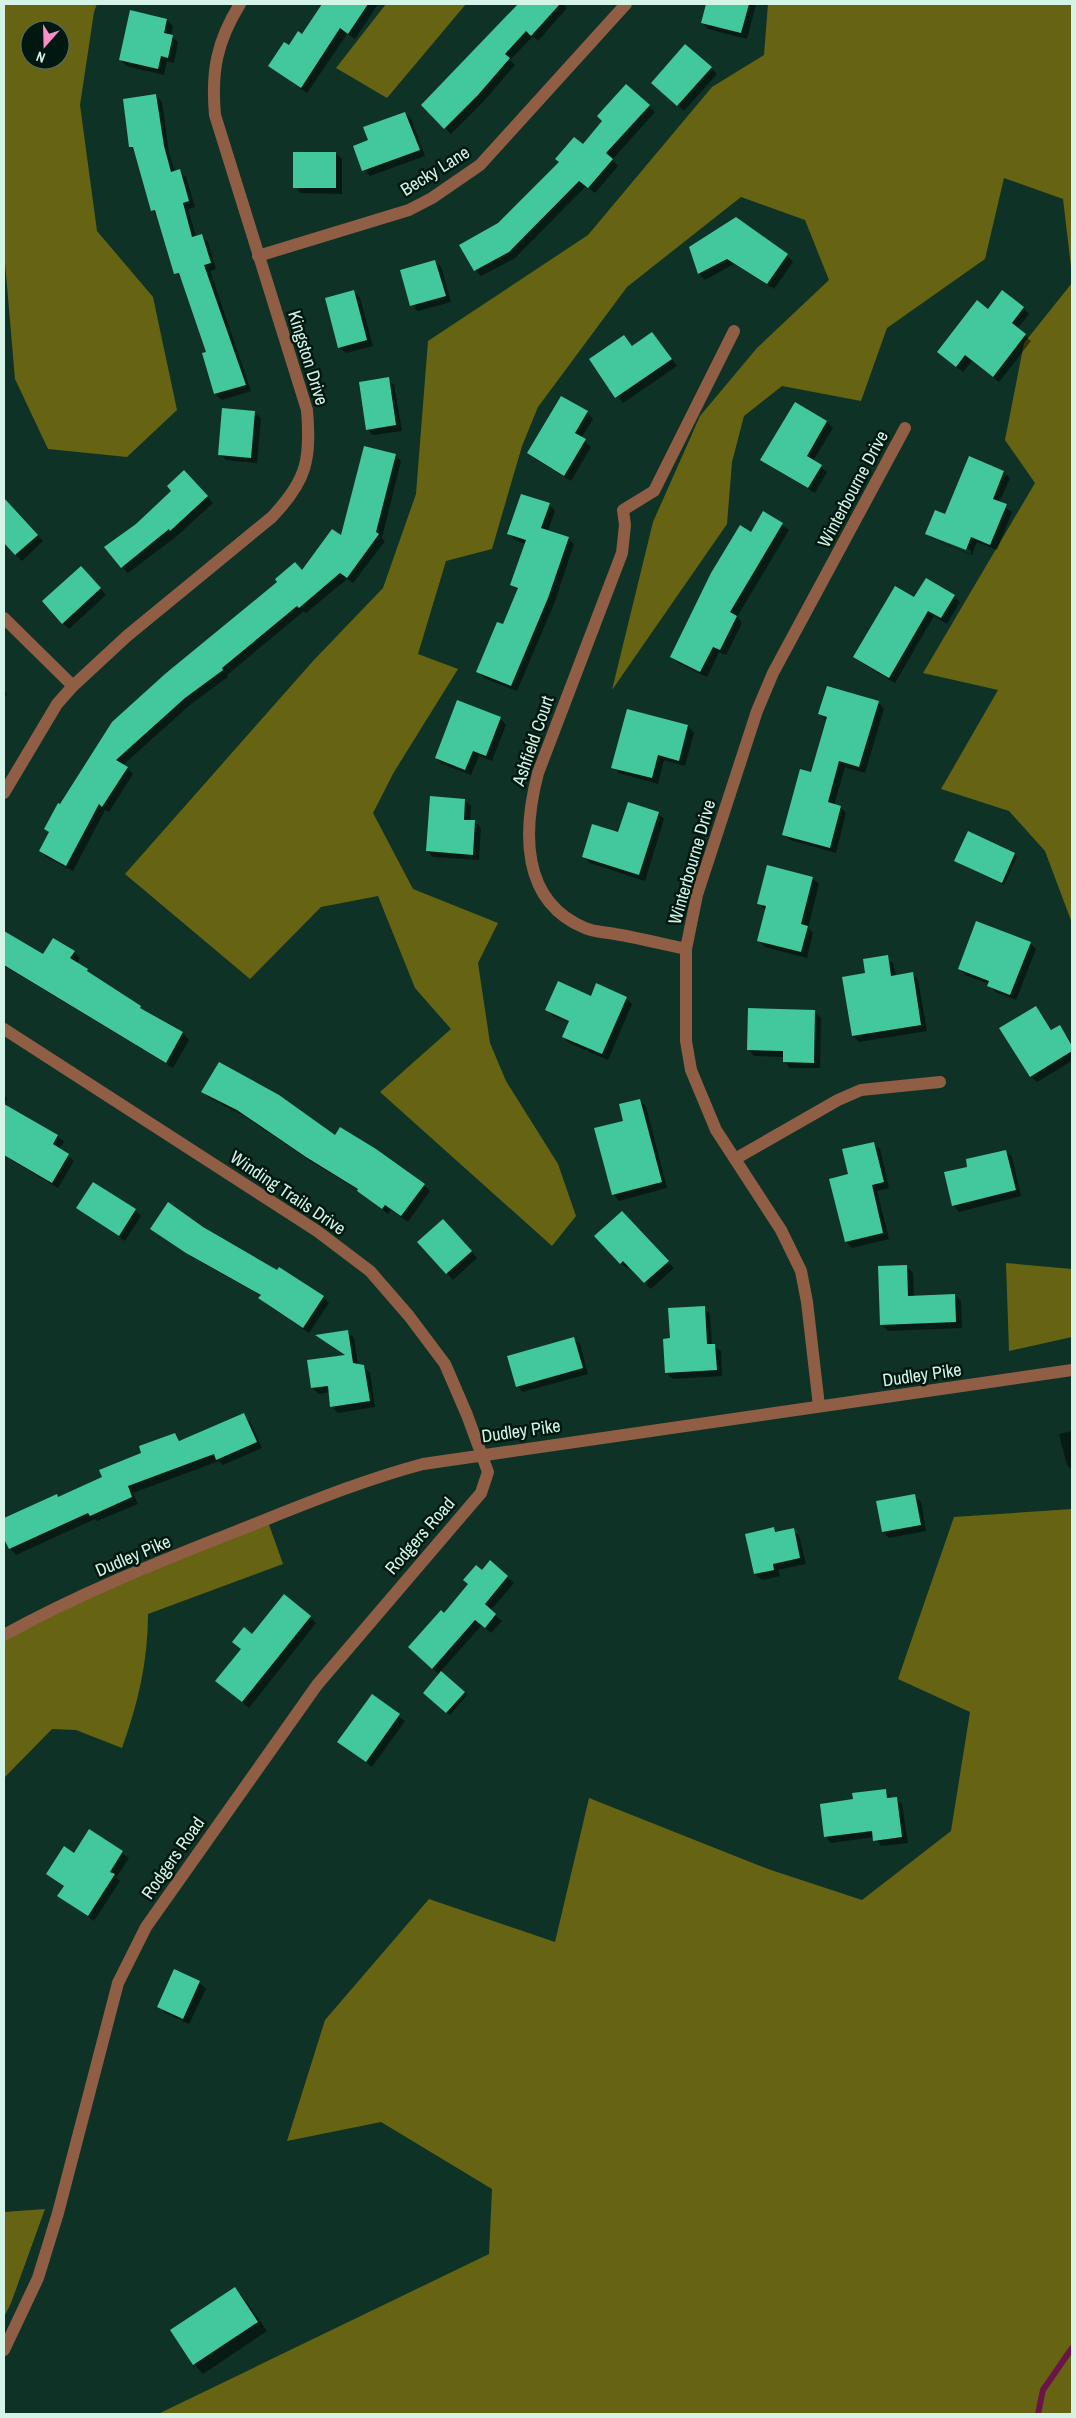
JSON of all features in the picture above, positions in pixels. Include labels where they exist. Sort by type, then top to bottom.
[{"type":"street","name":"Kingston Drive","points":[[4,793],[57,704],[73,686],[127,636],[272,517],[291,497],[307,462],[310,446],[307,410],[215,115],[214,74],[222,36],[240,4]]},
{"type":"street","name":"Becky Lane","points":[[258,256],[409,210],[448,187],[480,165],[626,4]]},
{"type":"street","name":"Ashfield Court","points":[[686,949],[587,929],[570,921],[554,908],[534,875],[530,857],[531,805],[538,773],[622,553],[625,525],[623,510],[654,491],[734,331]]},
{"type":"street","name":"Winterbourne Drive","points":[[819,1406],[807,1302],[801,1271],[781,1230],[716,1130],[691,1070],[686,1041],[686,949],[697,895],[757,711],[772,673],[905,428]]},
{"type":"street","points":[[4,618],[73,686]]},
{"type":"street","name":"Winding Trails Drive","points":[[4,1029],[317,1231],[370,1271],[409,1316],[445,1364],[467,1415],[479,1454]]},
{"type":"street","points":[[735,1159],[838,1100],[861,1090],[940,1082]]},
{"type":"street","name":"Dudley Pike","points":[[4,1634],[46,1611],[208,1542],[372,1477],[422,1464],[479,1454],[1072,1370]]},
{"type":"street","name":"Rodgers Road","points":[[4,2350],[38,2278],[58,2213],[118,1983],[146,1927],[317,1685],[481,1493],[488,1472],[479,1454]]},
{"type":"shaded area","points":[[4,4],[97,4],[94,12],[80,105],[97,231],[153,297],[177,410],[127,457],[48,449],[15,379],[4,251]]},
{"type":"shaded area","points":[[386,4],[466,4],[387,98],[336,68]]},
{"type":"shaded area","points":[[768,4],[1072,4],[1072,275],[1063,199],[1004,178],[985,259],[887,328],[861,401],[782,386],[744,416],[732,462],[727,524],[612,690],[653,522],[700,416],[757,348],[829,280],[805,220],[741,197],[627,287],[538,407],[522,446],[492,549],[446,561],[418,654],[458,669],[394,772],[373,813],[413,889],[498,923],[478,963],[490,1043],[506,1081],[558,1164],[576,1216],[552,1246],[380,1092],[451,1029],[415,988],[378,896],[321,907],[250,979],[125,874],[313,661],[383,588],[416,494],[428,341],[588,235],[712,87],[764,55]]},
{"type":"shaded area","points":[[1072,283],[1072,923],[1045,851],[1009,811],[941,789],[998,690],[923,673],[1035,483],[1005,440],[1024,343]]},
{"type":"shaded area","points":[[1006,1263],[1072,1269],[1072,1337],[1009,1351]]},
{"type":"shaded area","points":[[1072,1509],[1072,2414],[158,2414],[489,2254],[492,2189],[381,2122],[287,2141],[325,2020],[429,1899],[555,1942],[589,1798],[768,1869],[862,1900],[951,1831],[970,1712],[898,1679],[954,1517]]},
{"type":"shaded area","points":[[267,1519],[283,1564],[148,1614],[148,1631],[141,1682],[122,1748],[76,1730],[52,1729],[4,1778],[4,1635]]},
{"type":"shaded area","points":[[45,2209],[11,2303],[4,2317],[4,2212]]},
{"type":"building","points":[[322,4],[368,4],[348,34],[340,28],[301,88],[268,66],[284,42],[289,45],[298,31],[302,34]]},
{"type":"building","points":[[518,4],[560,4],[531,36],[526,31],[505,54],[510,58],[478,95],[444,129],[421,105]]},
{"type":"building","points":[[706,4],[749,4],[741,33],[701,23]]},
{"type":"building","points":[[130,10],[167,19],[164,33],[173,35],[168,58],[161,56],[158,69],[119,60]]},
{"type":"building","points":[[685,44],[712,67],[677,106],[651,83]]},
{"type":"building","points":[[626,84],[650,105],[606,153],[613,159],[588,188],[579,181],[509,252],[474,271],[459,245],[498,223],[559,162],[555,159],[574,137],[583,144],[602,121],[597,116]]},
{"type":"building","points":[[156,94],[164,146],[171,172],[180,169],[189,201],[183,203],[192,237],[202,234],[211,263],[204,265],[246,385],[214,394],[202,353],[206,352],[179,273],[174,274],[155,210],[151,211],[133,147],[129,147],[123,99]]},
{"type":"building","points":[[405,112],[420,150],[362,171],[353,146],[368,140],[363,127]]},
{"type":"building","points":[[293,152],[336,152],[336,188],[293,188]]},
{"type":"building","points":[[736,217],[788,254],[767,284],[727,259],[698,274],[689,247]]},
{"type":"building","points":[[435,260],[446,296],[410,306],[400,270]]},
{"type":"building","points":[[354,290],[367,340],[338,348],[325,298]]},
{"type":"building","points":[[1002,290],[1024,307],[1012,323],[1026,334],[993,377],[965,355],[956,367],[937,352],[977,300],[988,309]]},
{"type":"building","points":[[652,332],[672,359],[615,398],[589,359],[624,335],[632,346]]},
{"type":"building","points":[[389,377],[396,425],[366,430],[359,382]]},
{"type":"building","points":[[561,396],[588,411],[575,433],[586,439],[564,476],[527,453]]},
{"type":"building","points":[[795,402],[827,421],[807,456],[822,465],[808,488],[760,460]]},
{"type":"building","points":[[222,408],[255,411],[251,458],[218,455]]},
{"type":"building","points":[[364,446],[396,454],[376,532],[379,534],[347,578],[340,573],[299,608],[297,606],[222,668],[223,670],[185,698],[116,760],[128,767],[102,807],[99,804],[66,866],[39,851],[49,832],[44,829],[58,803],[60,804],[112,722],[165,674],[277,582],[275,579],[295,562],[302,570],[332,529],[341,535]]},
{"type":"building","points":[[969,456],[1004,471],[993,499],[1007,504],[990,545],[971,537],[966,550],[925,534],[935,510],[945,514]]},
{"type":"building","points":[[184,470],[208,496],[170,531],[169,529],[121,568],[104,547],[136,524],[171,491],[167,486]]},
{"type":"building","points":[[521,494],[550,503],[541,528],[569,537],[548,598],[511,686],[476,672],[497,622],[503,624],[518,588],[510,585],[526,540],[507,534]]},
{"type":"building","points":[[4,498],[38,535],[15,555],[4,543]]},
{"type":"building","points":[[763,511],[783,523],[730,612],[737,616],[720,650],[713,647],[700,672],[670,657],[711,573],[740,525],[751,532]]},
{"type":"building","points":[[81,566],[101,588],[62,624],[42,601]]},
{"type":"building","points":[[926,578],[955,595],[941,618],[928,611],[889,678],[853,657],[895,586],[914,597]]},
{"type":"building","points":[[827,686],[879,701],[859,767],[839,761],[828,802],[841,806],[830,848],[782,835],[800,769],[811,772],[827,717],[818,714]]},
{"type":"building","points":[[457,700],[501,717],[486,756],[473,751],[465,770],[435,758]]},
{"type":"building","points":[[627,709],[688,725],[679,761],[658,755],[652,778],[611,768]]},
{"type":"building","points":[[430,796],[465,799],[464,820],[475,820],[473,855],[426,851]]},
{"type":"building","points":[[628,802],[659,812],[639,875],[582,857],[592,824],[618,832]]},
{"type":"building","points":[[968,831],[1015,853],[1002,883],[954,861]]},
{"type":"building","points":[[767,865],[813,877],[801,924],[808,926],[801,952],[757,941],[766,906],[757,904]]},
{"type":"building","points":[[976,921],[1031,942],[1010,995],[987,986],[989,981],[958,969]]},
{"type":"building","points":[[4,931],[43,954],[53,938],[75,951],[70,958],[88,969],[87,971],[141,1006],[140,1008],[183,1032],[166,1063],[4,965]]},
{"type":"building","points":[[888,955],[891,976],[913,972],[921,1025],[852,1036],[842,977],[865,973],[863,959]]},
{"type":"building","points":[[558,981],[591,996],[596,983],[627,997],[602,1054],[562,1037],[569,1021],[545,1010]]},
{"type":"building","points":[[1036,1006],[1051,1030],[1060,1025],[1072,1046],[1072,1051],[1030,1077],[999,1028]]},
{"type":"building","points":[[748,1008],[815,1010],[814,1063],[783,1062],[783,1051],[747,1050]]},
{"type":"building","points":[[219,1062],[279,1095],[335,1135],[340,1127],[376,1149],[425,1184],[401,1216],[385,1205],[382,1209],[357,1191],[358,1189],[306,1157],[237,1110],[201,1092]]},
{"type":"building","points":[[640,1099],[662,1182],[612,1195],[594,1128],[623,1121],[619,1104]]},
{"type":"building","points":[[4,1104],[58,1135],[53,1144],[69,1154],[52,1183],[4,1155]]},
{"type":"building","points":[[874,1142],[884,1182],[872,1185],[883,1233],[845,1242],[829,1179],[848,1174],[842,1149]]},
{"type":"building","points":[[1006,1150],[1016,1190],[952,1206],[944,1172],[967,1167],[966,1159]]},
{"type":"building","points":[[93,1182],[136,1209],[119,1236],[76,1208]]},
{"type":"building","points":[[168,1202],[203,1227],[277,1270],[279,1267],[324,1296],[303,1328],[258,1298],[261,1295],[186,1253],[150,1229]]},
{"type":"building","points":[[622,1211],[669,1261],[644,1283],[623,1261],[620,1264],[594,1236]]},
{"type":"building","points":[[443,1219],[472,1251],[446,1274],[417,1242]]},
{"type":"building","points":[[907,1265],[908,1296],[955,1294],[956,1322],[880,1325],[878,1266]]},
{"type":"building","points":[[705,1306],[707,1344],[715,1344],[717,1370],[665,1373],[663,1339],[670,1338],[668,1308]]},
{"type":"building","points":[[348,1330],[353,1363],[364,1365],[370,1401],[330,1407],[328,1386],[311,1388],[307,1360],[345,1355],[315,1335]]},
{"type":"building","points":[[574,1337],[583,1368],[516,1387],[507,1356]]},
{"type":"building","points":[[244,1413],[257,1442],[216,1460],[214,1454],[128,1486],[132,1497],[90,1516],[88,1513],[9,1549],[4,1539],[4,1518],[57,1494],[58,1497],[102,1477],[99,1470],[141,1453],[139,1446],[175,1433],[179,1441]]},
{"type":"building","points":[[915,1494],[921,1525],[882,1532],[876,1501]]},
{"type":"building","points":[[774,1527],[775,1532],[794,1528],[800,1558],[773,1564],[774,1570],[754,1574],[745,1534]]},
{"type":"building","points":[[490,1560],[508,1576],[485,1604],[496,1614],[485,1628],[475,1620],[432,1669],[408,1647],[441,1610],[444,1613],[468,1584],[463,1580],[476,1565],[482,1570]]},
{"type":"building","points":[[284,1594],[311,1616],[242,1702],[215,1681],[241,1649],[232,1642],[244,1627],[252,1634]]},
{"type":"building","points":[[441,1671],[465,1692],[446,1713],[423,1693]]},
{"type":"building","points":[[372,1694],[400,1714],[366,1762],[337,1742]]},
{"type":"building","points":[[886,1789],[887,1798],[897,1797],[902,1837],[873,1841],[872,1831],[824,1837],[820,1804],[853,1799],[852,1793]]},
{"type":"building","points":[[89,1829],[123,1851],[110,1872],[115,1874],[88,1916],[57,1896],[64,1886],[46,1874],[64,1846],[74,1853]]},
{"type":"building","points":[[174,1969],[200,1981],[183,2019],[157,2007]]},
{"type":"building","points":[[235,2287],[258,2322],[193,2365],[170,2330]]},
{"type":"waterway","points":[[1038,2414],[1043,2390],[1072,2348]]}]
